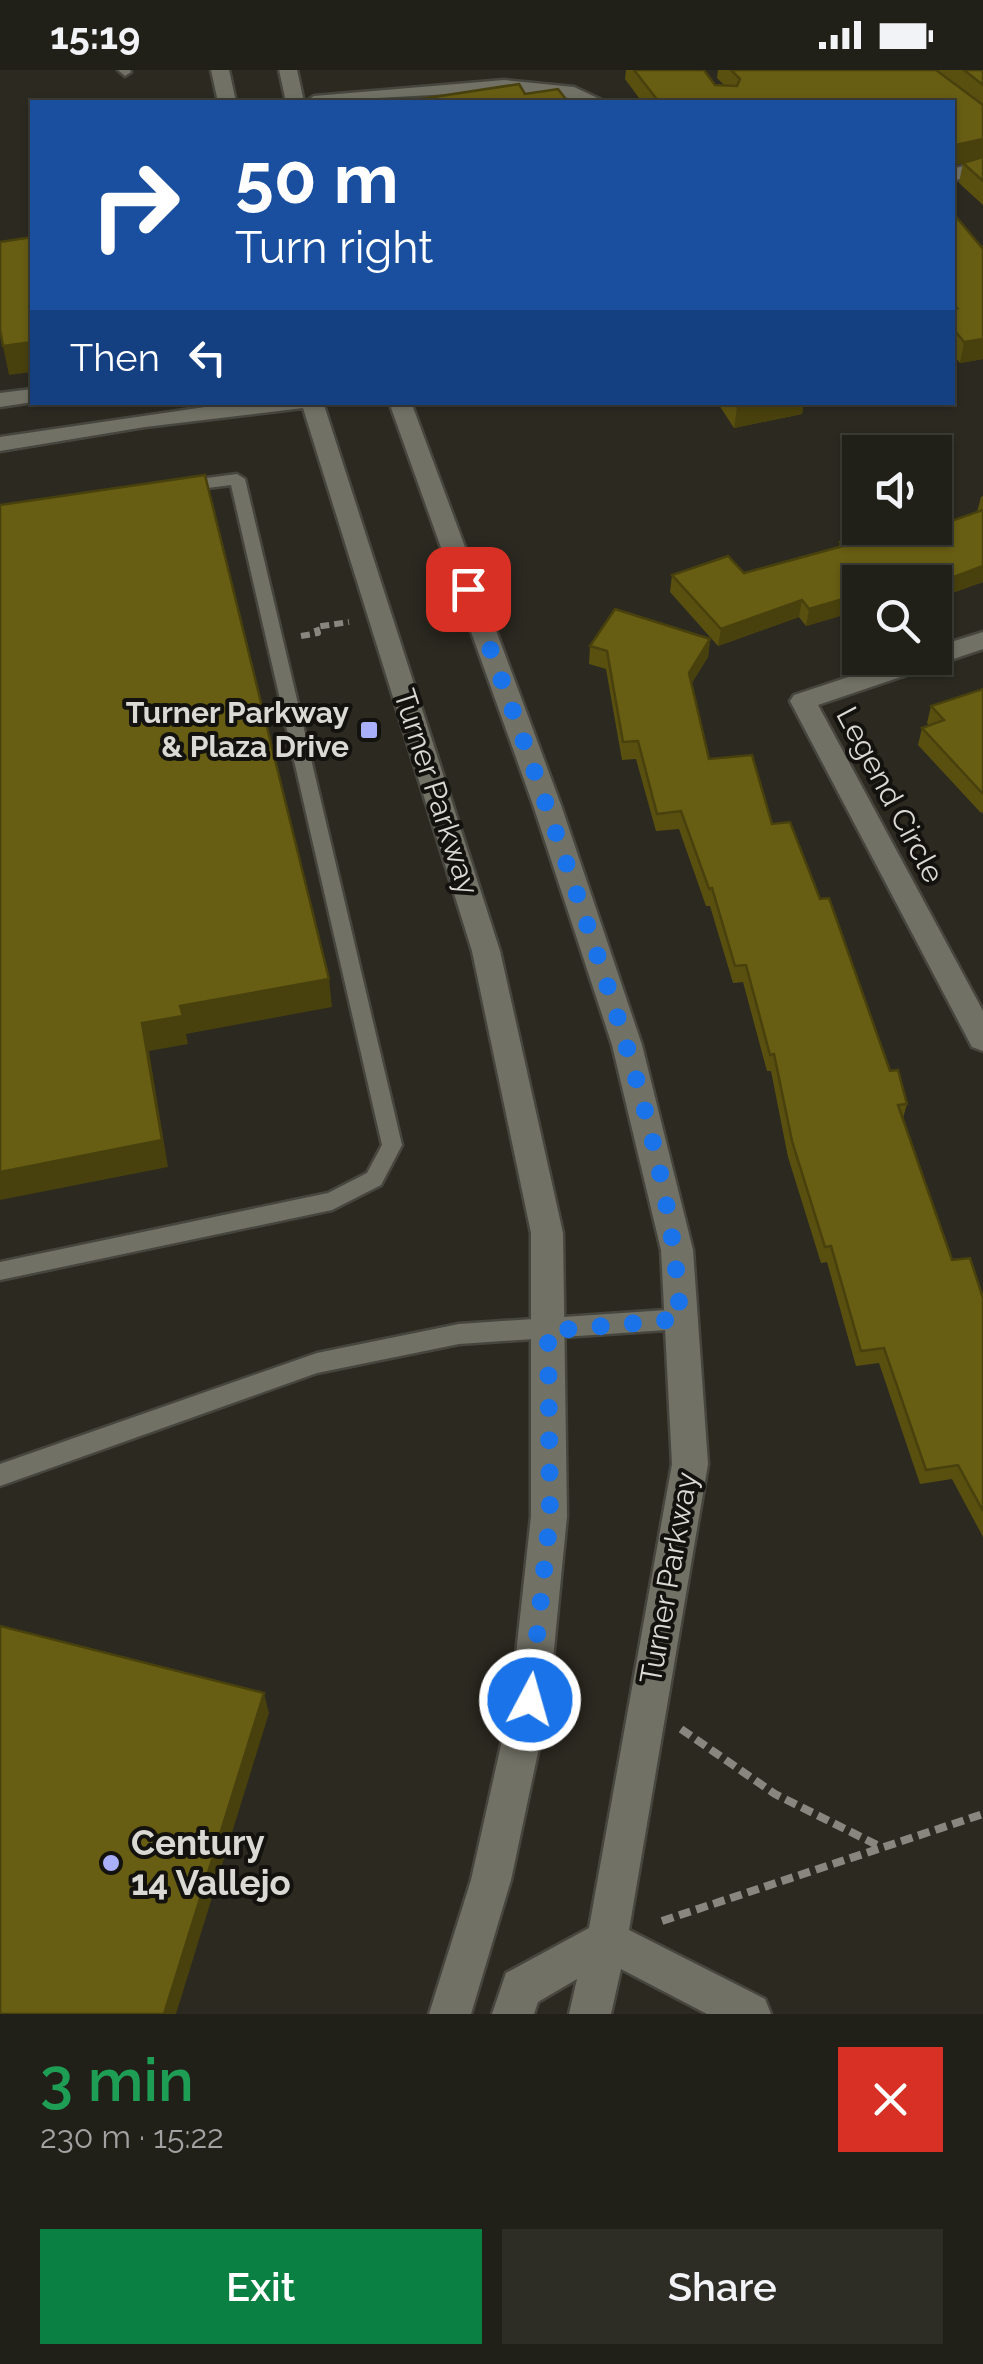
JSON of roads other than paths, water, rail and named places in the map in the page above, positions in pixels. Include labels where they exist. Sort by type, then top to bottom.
[{"type":"street","points":[[220,70],[227,100]]},
{"type":"street","points":[[288,70],[295,100]]},
{"type":"street","points":[[330,100],[503,79],[543,79],[579,88],[594,100]]},
{"type":"street","points":[[955,173],[983,167]]},
{"type":"street","points":[[0,400],[30,396]]},
{"type":"street","points":[[0,444],[144,420],[276,405]]},
{"type":"street","name":"Turner Parkway","points":[[313,405],[486,951],[547,1232],[550,1516],[530,1700],[491,1880],[450,2014]]},
{"type":"street","name":"Turner Parkway","points":[[401,405],[548,805],[627,1045],[677,1250],[690,1464],[607,1940],[590,2014]]},
{"type":"street","name":"Legend Circle","points":[[952,651],[983,640]]},
{"type":"street","name":"Legend Circle","points":[[880,675],[803,701],[983,1039]]},
{"type":"street","points":[[513,2014],[521,1988],[607,1940],[750,2014]]},
{"type":"lane","points":[[0,1271],[332,1201],[374,1179],[392,1145],[237,479],[158,490]]},
{"type":"lane","points":[[0,1475],[317,1363],[459,1334],[548,1331],[680,1319]]},
{"type":"place","name":"Turner Parkway & Plaza Drive","points":[[369,730]]},
{"type":"place","name":"Century 14 Vallejo","points":[[111,1863]]}]
